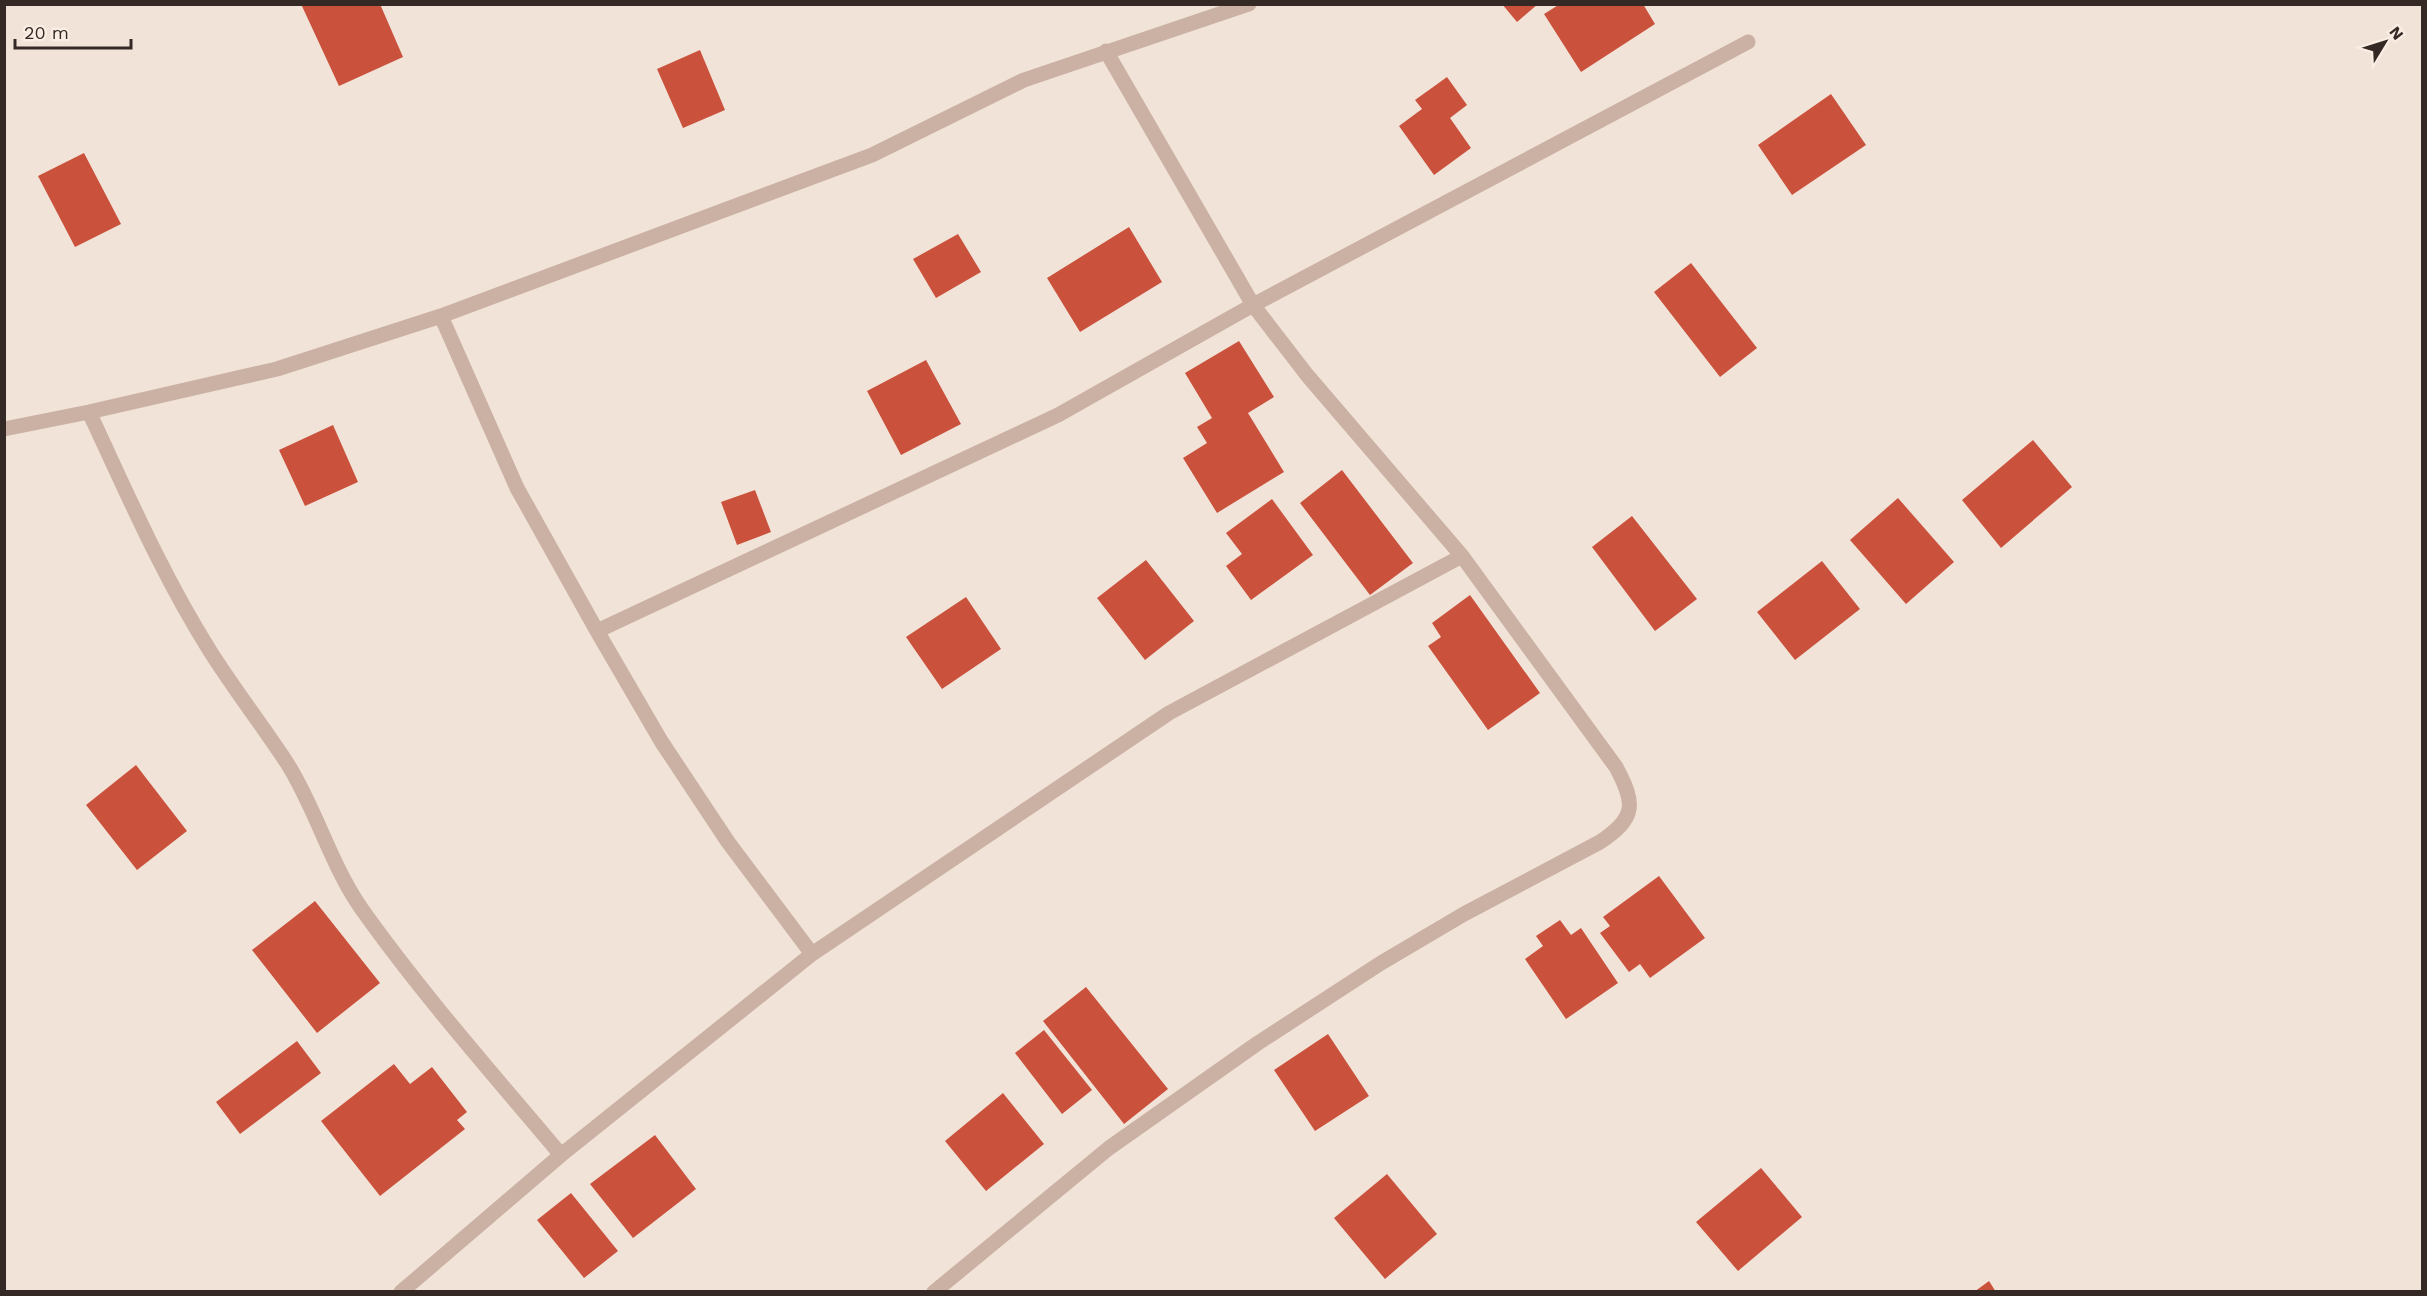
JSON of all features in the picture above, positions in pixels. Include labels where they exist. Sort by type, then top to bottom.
[{"type":"street","points":[[4,429],[277,369],[441,316],[872,155],[1024,80],[1249,4]]},
{"type":"street","points":[[597,632],[1058,415],[1253,305],[1748,42]]},
{"type":"street","points":[[934,1292],[1109,1148],[1258,1043],[1381,963],[1455,920],[1600,842],[1618,830],[1628,817],[1630,799],[1627,787],[1616,767],[1462,556],[1307,375],[1253,305],[1106,51]]},
{"type":"street","points":[[441,316],[517,488],[597,632],[662,741],[728,842],[812,954]]},
{"type":"street","points":[[89,412],[150,544],[210,650],[288,765],[324,836],[338,871],[361,908],[424,991],[561,1155]]},
{"type":"street","points":[[401,1292],[561,1155],[812,954],[1169,713],[1462,556]]},
{"type":"building","points":[[301,4],[380,4],[403,57],[339,86]]},
{"type":"building","points":[[1502,4],[1538,4],[1517,22]]},
{"type":"building","points":[[1560,4],[1643,4],[1655,24],[1581,72],[1544,14]]},
{"type":"building","points":[[700,50],[725,110],[683,128],[657,69]]},
{"type":"building","points":[[1447,77],[1467,105],[1450,118],[1471,148],[1434,175],[1399,126],[1422,109],[1415,100]]},
{"type":"building","points":[[1831,94],[1866,145],[1792,195],[1758,145]]},
{"type":"building","points":[[84,153],[121,224],[75,247],[38,176]]},
{"type":"building","points":[[1129,227],[1162,282],[1080,332],[1047,278]]},
{"type":"building","points":[[958,234],[981,272],[936,298],[913,259]]},
{"type":"building","points":[[1691,263],[1757,348],[1720,377],[1654,292]]},
{"type":"building","points":[[1239,341],[1274,397],[1248,413],[1284,472],[1217,513],[1183,458],[1207,443],[1197,427],[1212,418],[1185,373]]},
{"type":"building","points":[[926,360],[961,424],[901,455],[867,391]]},
{"type":"building","points":[[333,425],[358,482],[305,506],[279,450]]},
{"type":"building","points":[[2033,440],[2072,487],[2001,548],[1962,500]]},
{"type":"building","points":[[1342,470],[1413,563],[1370,595],[1300,503]]},
{"type":"building","points":[[755,490],[771,532],[737,545],[721,502]]},
{"type":"building","points":[[1898,498],[1954,562],[1906,604],[1850,540]]},
{"type":"building","points":[[1272,499],[1313,555],[1251,600],[1226,566],[1242,554],[1226,533]]},
{"type":"building","points":[[1632,516],[1697,599],[1655,631],[1592,547]]},
{"type":"building","points":[[1146,560],[1194,621],[1145,660],[1097,598]]},
{"type":"building","points":[[1822,561],[1860,609],[1795,660],[1757,612]]},
{"type":"building","points":[[1470,595],[1540,693],[1488,730],[1428,646],[1441,637],[1432,623]]},
{"type":"building","points":[[966,597],[1001,649],[942,689],[906,637]]},
{"type":"building","points":[[136,765],[187,831],[137,870],[86,805]]},
{"type":"building","points":[[1659,876],[1705,938],[1650,978],[1640,964],[1629,972],[1600,933],[1610,926],[1603,917]]},
{"type":"building","points":[[315,901],[380,983],[317,1033],[252,950]]},
{"type":"building","points":[[1560,920],[1571,935],[1581,928],[1618,983],[1566,1019],[1525,959],[1543,946],[1536,936]]},
{"type":"building","points":[[1086,987],[1168,1089],[1124,1124],[1043,1021]]},
{"type":"building","points":[[1044,1030],[1092,1090],[1062,1114],[1015,1053]]},
{"type":"building","points":[[1328,1034],[1369,1096],[1315,1131],[1274,1070]]},
{"type":"building","points":[[297,1041],[321,1073],[240,1134],[216,1102]]},
{"type":"building","points":[[394,1064],[410,1084],[432,1067],[467,1112],[457,1120],[465,1129],[380,1196],[321,1121]]},
{"type":"building","points":[[1003,1093],[1044,1144],[986,1191],[945,1141]]},
{"type":"building","points":[[655,1135],[696,1189],[633,1238],[590,1184]]},
{"type":"building","points":[[1761,1168],[1802,1217],[1738,1271],[1696,1222]]},
{"type":"building","points":[[1387,1174],[1437,1234],[1385,1279],[1334,1218]]},
{"type":"building","points":[[571,1193],[618,1251],[584,1278],[537,1220]]},
{"type":"building","points":[[1989,1281],[1996,1292],[1974,1292]]}]
